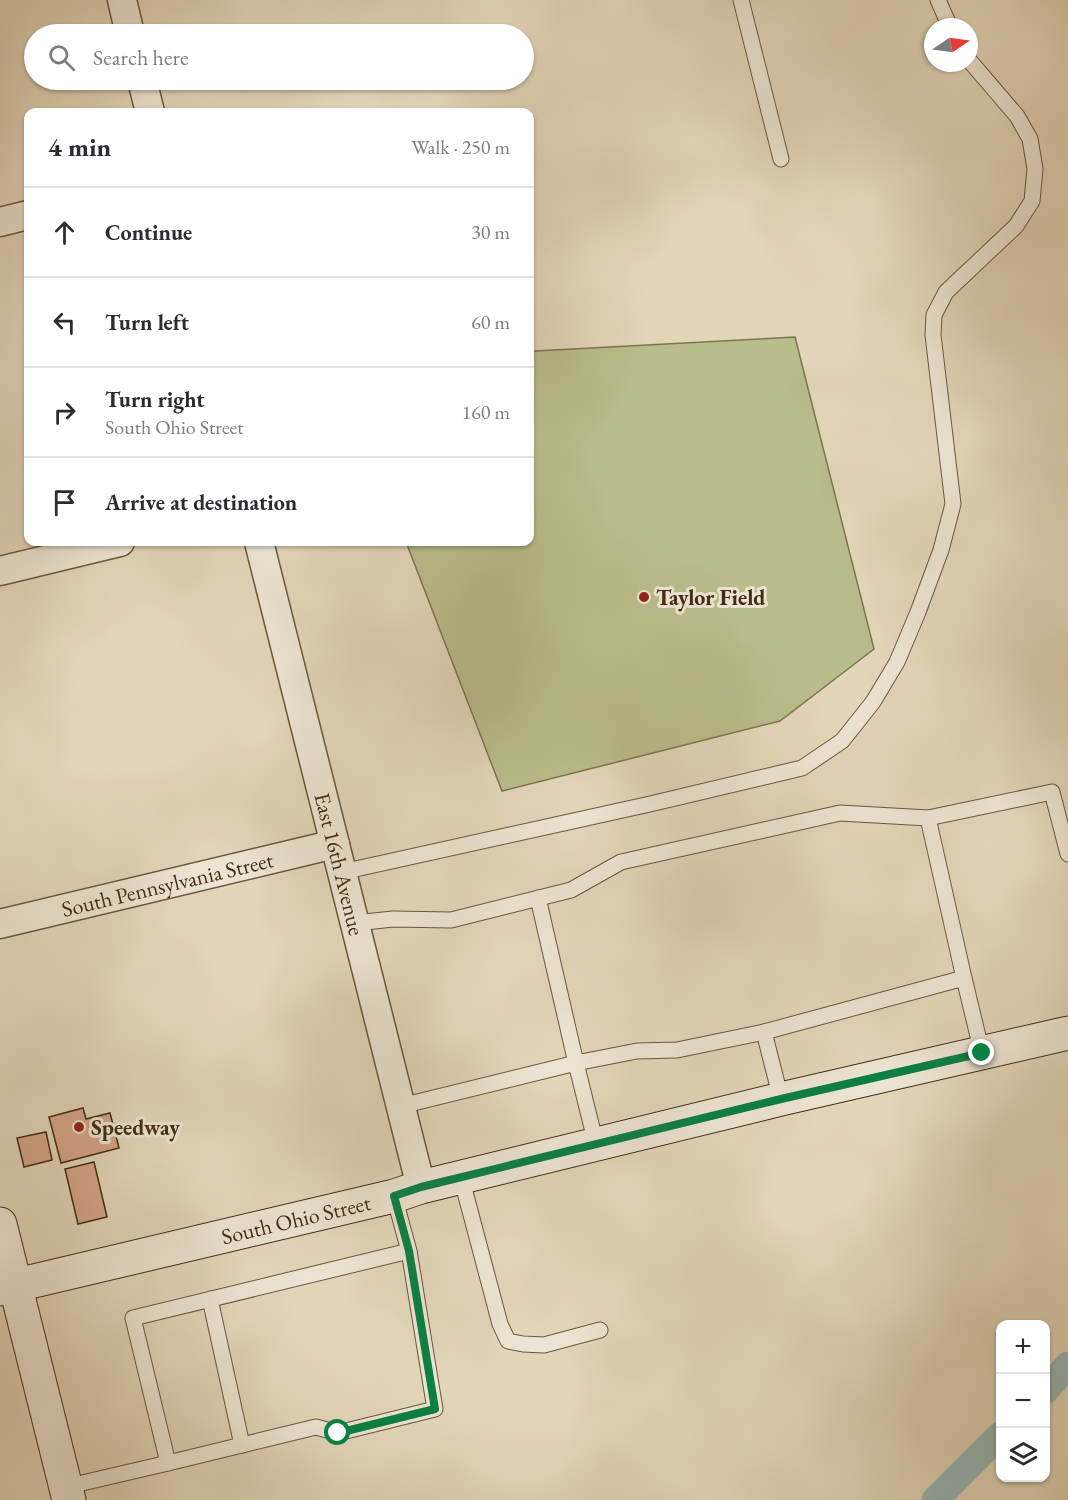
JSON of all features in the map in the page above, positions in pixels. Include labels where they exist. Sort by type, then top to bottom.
[{"type":"main road","name":"South Ohio Street","points":[[8,1287],[781,1099],[1068,1033]]},
{"type":"main road","points":[[0,1224],[8,1287],[67,1493]]},
{"type":"street","points":[[122,0],[128,24]]},
{"type":"street","points":[[144,90],[149,108]]},
{"type":"street","points":[[0,222],[24,216]]},
{"type":"street","points":[[0,571],[103,546]]},
{"type":"street","name":"East 16th Avenue","points":[[260,546],[401,1106],[408,1191]]},
{"type":"street","name":"South Pennsylvania Street","points":[[0,924],[335,844]]},
{"type":"lane","points":[[741,0],[781,159]]},
{"type":"lane","points":[[938,0],[946,18]]},
{"type":"lane","points":[[342,872],[802,768],[842,741],[873,702],[897,662],[918,612],[941,550],[953,504],[933,335],[934,315],[946,292],[1016,226],[1032,201],[1035,169],[1030,139],[1017,116],[978,70]]},
{"type":"lane","points":[[355,923],[393,919],[452,920],[571,890],[621,862],[840,813],[928,818],[1052,792],[1068,854]]},
{"type":"lane","points":[[928,818],[982,1053]]},
{"type":"lane","points":[[538,898],[596,1144]]},
{"type":"lane","points":[[401,1106],[576,1063],[637,1052],[677,1050],[764,1032],[964,978]]},
{"type":"lane","points":[[764,1032],[781,1099]]},
{"type":"lane","points":[[461,1177],[500,1324],[508,1341],[544,1345],[600,1330]]},
{"type":"lane","points":[[67,1493],[168,1463],[316,1427],[338,1433],[435,1409],[409,1251],[408,1191]]},
{"type":"lane","points":[[168,1463],[134,1318],[409,1251]]},
{"type":"lane","points":[[210,1299],[242,1445]]},
{"type":"green space","name":"Taylor Field","points":[[795,337],[874,649],[780,721],[502,791],[408,546],[534,546],[535,351]]},
{"type":"building","points":[[83,1108],[86,1119],[110,1113],[119,1148],[61,1163],[49,1117]]},
{"type":"building","points":[[46,1132],[52,1160],[24,1167],[17,1138]]},
{"type":"building","points":[[94,1162],[107,1217],[78,1224],[65,1169]]},
{"type":"waterway","points":[[1050,1385],[1068,1365]]},
{"type":"waterway","points":[[935,1500],[996,1439]]},
{"type":"place","name":"Taylor Field","points":[[644,597]]},
{"type":"place","name":"Speedway","points":[[79,1127]]},
{"type":"route","points":[[338,1433],[435,1409],[409,1251],[394,1196],[421,1187],[781,1099],[982,1053]]}]
